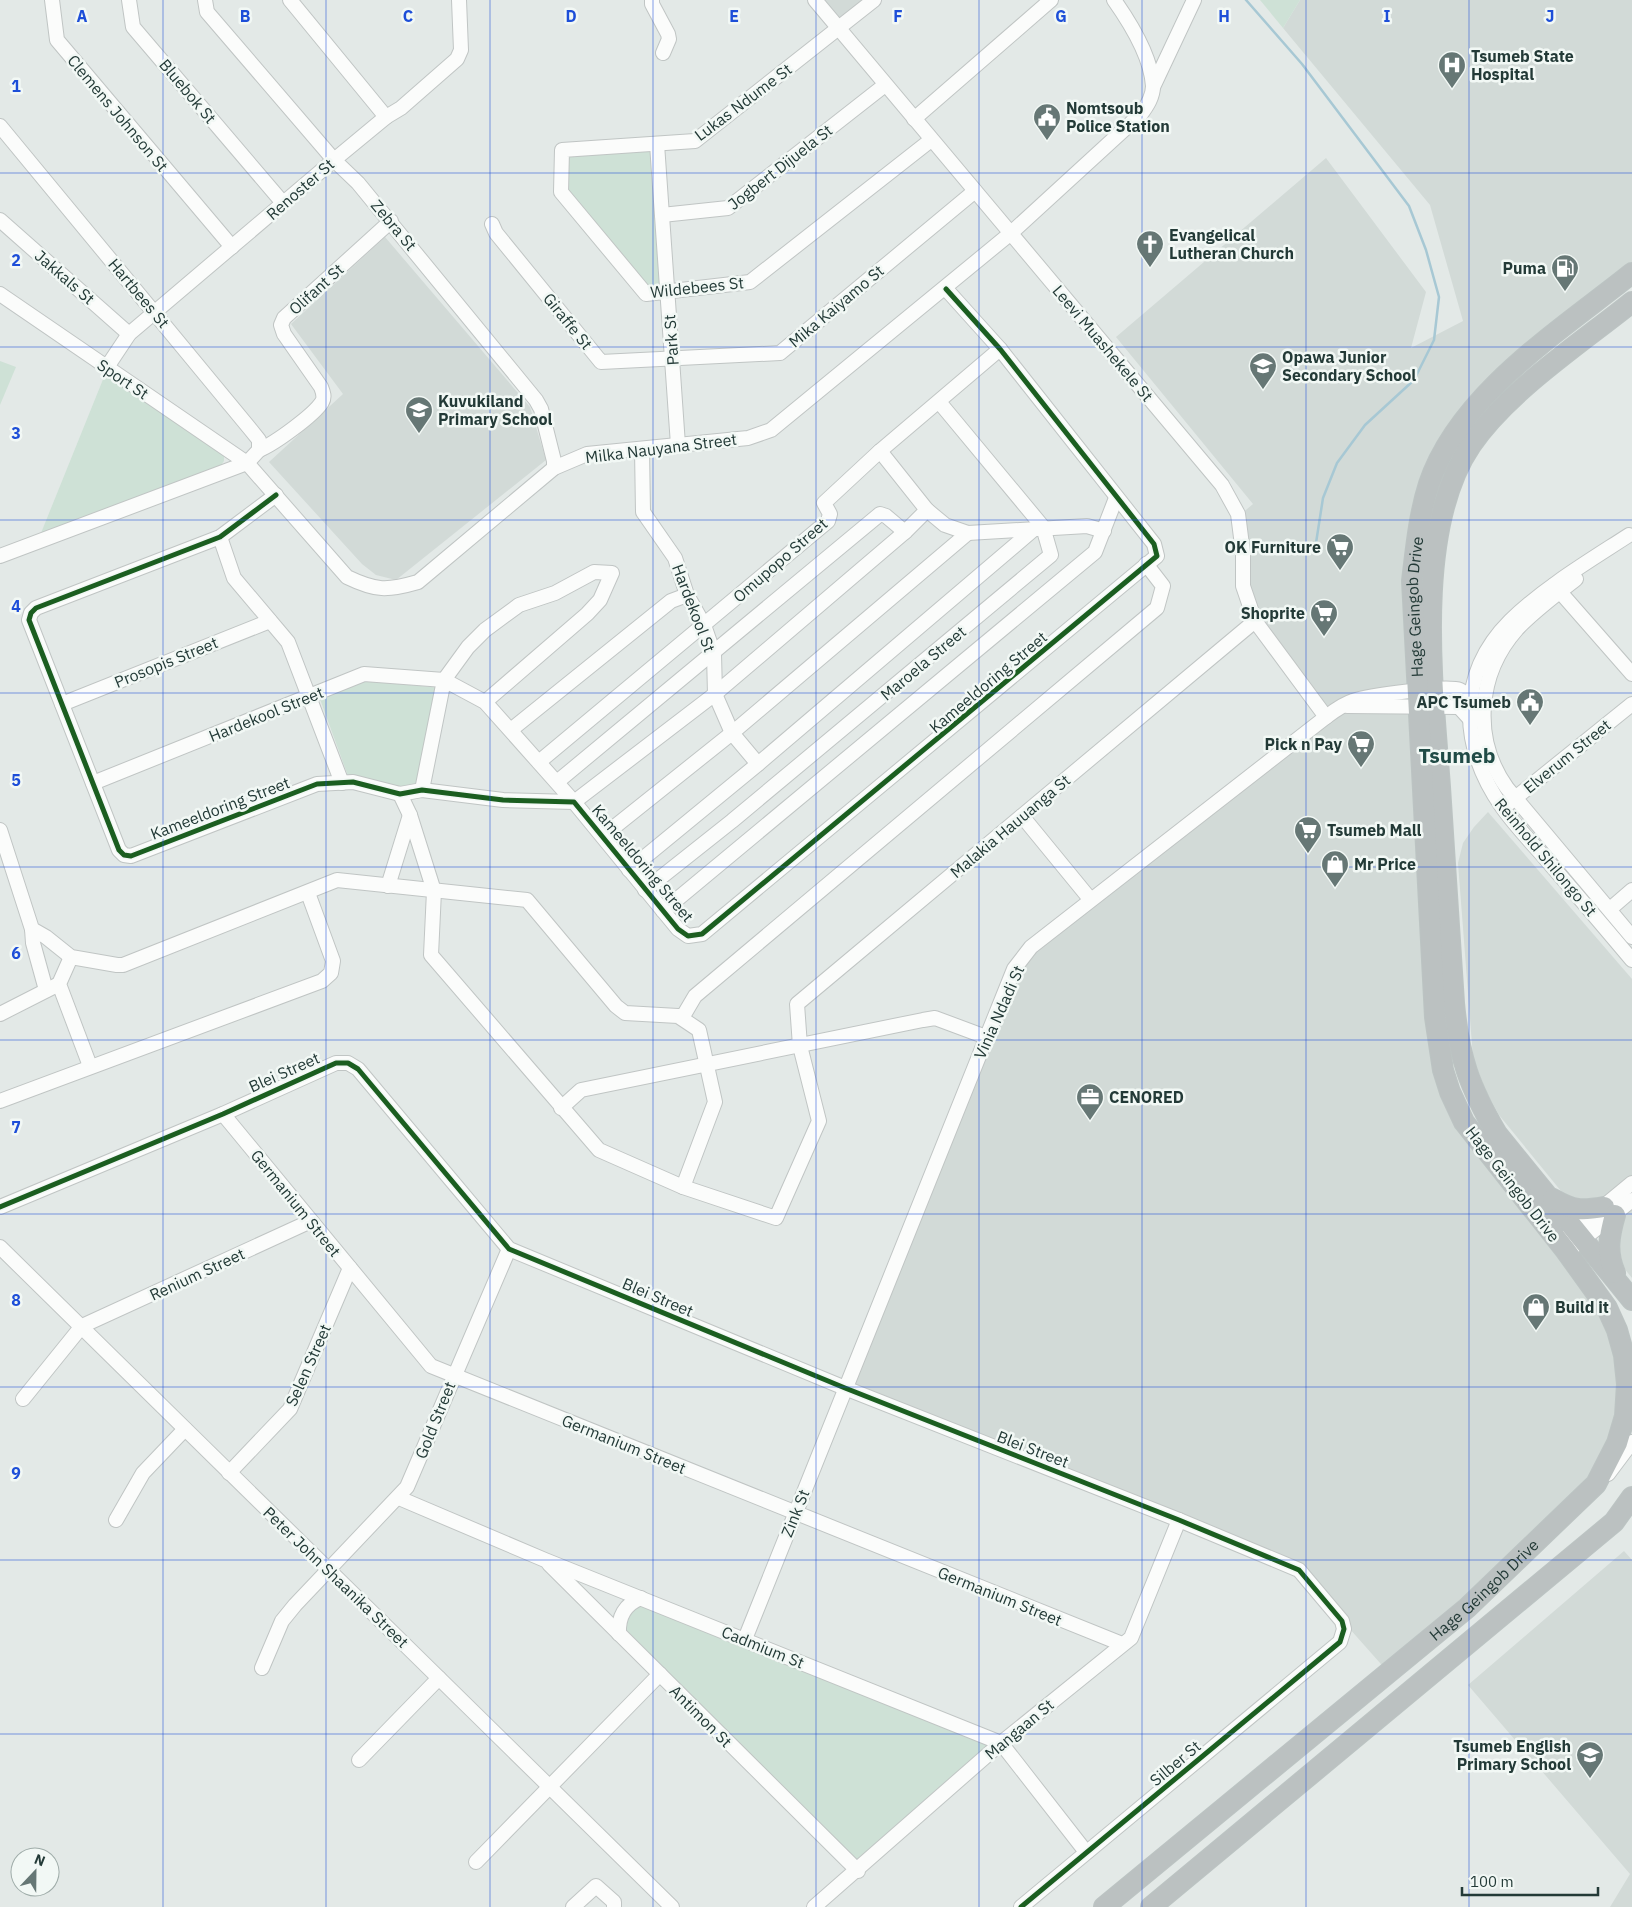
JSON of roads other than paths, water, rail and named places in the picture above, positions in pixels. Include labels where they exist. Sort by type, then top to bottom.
[{"type":"highway","name":"Hage Geingob Drive","points":[[1632,274],[1500,380],[1454,433],[1437,466],[1419,525],[1412,581],[1426,699],[1458,1043],[1467,1075],[1480,1104],[1497,1134],[1632,1300]]},
{"type":"highway","name":"Hage Geingob Drive","points":[[1104,1907],[1467,1608],[1596,1484],[1617,1443],[1625,1416],[1627,1384],[1624,1355],[1617,1330],[1607,1308],[1563,1247],[1469,1128],[1450,1092],[1443,1070],[1435,1017],[1426,699],[1436,540],[1441,516],[1457,471],[1470,446],[1484,428],[1515,396],[1632,302]]},
{"type":"highway","points":[[1547,1196],[1575,1210],[1610,1211],[1608,1244],[1610,1262],[1618,1281]]},
{"type":"highway","name":"Hage Geingob Drive","points":[[1151,1907],[1614,1522],[1632,1497]]},
{"type":"street","name":"Clemens Johnson St","points":[[52,0],[57,40],[232,247]]},
{"type":"street","name":"Bluebok St","points":[[129,0],[133,27],[283,203]]},
{"type":"street","name":"Zebra St","points":[[205,0],[207,12],[334,160],[358,182],[540,405],[554,461],[554,468]]},
{"type":"street","points":[[290,0],[386,117]]},
{"type":"street","name":"Renoster St","points":[[107,367],[130,334],[334,160],[386,117],[401,108],[460,56],[459,0]]},
{"type":"street","points":[[652,0],[652,4],[668,34],[669,39],[663,54]]},
{"type":"street","name":"Leevi Muashekele St","points":[[815,0],[1222,485],[1238,514],[1243,553],[1243,586],[1254,621],[1326,717]]},
{"type":"street","name":"Lukas Ndume St","points":[[561,153],[565,150],[692,142],[699,139],[874,0]]},
{"type":"street","points":[[914,119],[1051,0]]},
{"type":"street","points":[[1114,0],[1124,13],[1145,55],[1153,87]]},
{"type":"street","points":[[1153,87],[1194,0]]},
{"type":"street","name":"Jogbert Dijuela St","points":[[662,215],[728,208],[885,85]]},
{"type":"street","name":"Milka Nauyana Street","points":[[247,463],[347,577],[366,586],[392,590],[418,582],[554,468],[587,454],[748,438],[771,430],[946,289],[1011,233],[1141,114],[1150,102],[1153,87]]},
{"type":"street","name":"Hartbees St","points":[[0,126],[156,312],[259,440],[259,450]]},
{"type":"street","name":"Wildebees St","points":[[561,153],[562,193],[642,292],[646,294],[668,293],[750,282],[931,140]]},
{"type":"street","name":"Park St","points":[[657,144],[678,445]]},
{"type":"street","name":"Mika Kaiyamo St","points":[[672,358],[780,353],[975,191]]},
{"type":"street","name":"Jakkals St","points":[[0,220],[130,334]]},
{"type":"street","name":"Olifant St","points":[[259,450],[271,445],[289,431],[322,402],[324,395],[321,387],[284,334],[281,325],[284,318],[390,221]]},
{"type":"street","name":"Giraffe St","points":[[492,224],[496,233],[601,362],[672,358]]},
{"type":"street","name":"Kameeldoring Street","points":[[276,495],[220,537],[36,608],[31,613],[29,620],[119,850],[124,855],[131,856],[317,784],[352,782],[400,794],[422,790],[503,800],[574,802],[662,911],[678,928],[688,936],[702,934],[1157,556],[1157,549],[1000,349],[946,289]]},
{"type":"street","name":"Sport St","points":[[0,294],[247,463]]},
{"type":"street","name":"Omupopo Street","points":[[539,762],[828,521],[830,514],[824,503],[880,451],[940,403],[1000,349]]},
{"type":"street","name":"Maroela Street","points":[[645,890],[732,821],[1048,558],[1052,551],[1038,528],[940,403]]},
{"type":"street","points":[[0,556],[247,463],[259,450]]},
{"type":"street","name":"Hardekool St","points":[[642,450],[643,512],[675,558],[687,595],[704,625],[714,654],[715,694],[732,733],[758,764]]},
{"type":"street","points":[[880,451],[927,510],[945,524],[968,533],[1093,526],[1104,531]]},
{"type":"street","points":[[662,911],[1095,552],[1116,498]]},
{"type":"street","points":[[444,680],[485,702],[512,729],[574,802],[715,694],[905,532],[927,510]]},
{"type":"street","points":[[557,782],[714,654],[880,514],[886,516],[905,532]]},
{"type":"street","points":[[629,870],[1038,528]]},
{"type":"street","points":[[603,836],[732,733],[968,533]]},
{"type":"street","points":[[1471,705],[1469,685],[1496,637],[1510,621],[1631,534]]},
{"type":"street","points":[[220,537],[234,578],[288,642],[342,783]]},
{"type":"street","points":[[682,1018],[695,996],[1157,608],[1163,586],[1146,564]]},
{"type":"street","points":[[422,790],[444,680],[468,647],[485,630],[519,605],[555,593],[594,572],[612,573],[600,600],[587,614],[485,702]]},
{"type":"street","points":[[1471,705],[1488,684],[1504,648],[1517,629],[1557,588]]},
{"type":"street","points":[[1557,588],[1632,674]]},
{"type":"street","points":[[512,729],[671,601],[687,595]]},
{"type":"street","name":"Prosopis Street","points":[[62,704],[270,621]]},
{"type":"street","name":"Malakia Hauuanga St","points":[[800,1046],[797,1004],[1254,621]]},
{"type":"street","name":"Hardekool Street","points":[[92,782],[364,674],[444,680]]},
{"type":"street","points":[[1426,699],[1471,705]]},
{"type":"street","name":"Vinia Ndadi St","points":[[845,1388],[1014,969],[1025,954],[1051,929],[1342,706],[1426,699]]},
{"type":"street","name":"Elverum Street","points":[[1503,808],[1632,704]]},
{"type":"street","name":"Reinhold Shilongo St","points":[[1471,705],[1484,736],[1488,755],[1496,773],[1632,937]]},
{"type":"street","name":"Reinhold Shilongo St","points":[[1471,705],[1473,749],[1480,768],[1503,808],[1632,960]]},
{"type":"street","points":[[400,794],[410,815],[434,891],[431,955],[599,1150],[683,1187],[774,1218],[778,1217],[819,1121],[800,1046]]},
{"type":"street","points":[[388,886],[410,815]]},
{"type":"street","points":[[1022,816],[1090,899]]},
{"type":"street","points":[[0,830],[6,861],[32,929],[33,943],[46,990]]},
{"type":"street","points":[[32,929],[71,957],[123,965],[337,880],[527,900],[616,1006],[625,1013],[678,1016],[698,1030],[715,1102],[683,1187]]},
{"type":"street","points":[[1610,909],[1632,890]]},
{"type":"street","points":[[0,1102],[90,1066],[322,981],[331,973],[333,961],[308,893]]},
{"type":"street","points":[[0,1014],[59,984],[71,957]]},
{"type":"street","points":[[59,984],[90,1066]]},
{"type":"street","points":[[561,1108],[581,1090],[935,1018],[986,1037]]},
{"type":"street","name":"Blei Street","points":[[0,1207],[223,1114],[336,1063],[348,1063],[358,1069],[509,1249],[845,1388],[1180,1520],[1299,1570],[1342,1620],[1343,1636]]},
{"type":"street","name":"Germanium Street","points":[[223,1114],[426,1361],[436,1368],[1122,1644]]},
{"type":"street","points":[[1610,1211],[1632,1183]]},
{"type":"street","points":[[1563,1247],[1610,1211],[1632,1200]]},
{"type":"street","name":"Renium Street","points":[[82,1326],[311,1221]]},
{"type":"street","name":"Peter John Shaanika Street","points":[[0,1247],[440,1678],[664,1904]]},
{"type":"street","name":"Gold Street","points":[[262,1668],[282,1622],[328,1569],[399,1498],[407,1487],[453,1375],[509,1249]]},
{"type":"street","name":"Selen Street","points":[[229,1473],[290,1409],[350,1268]]},
{"type":"street","points":[[22,1399],[82,1326]]},
{"type":"street","name":"Zink St","points":[[745,1639],[845,1388]]},
{"type":"street","points":[[116,1520],[143,1473],[185,1429]]},
{"type":"street","points":[[1596,1484],[1611,1471],[1632,1442]]},
{"type":"street","name":"Cadmium St","points":[[399,1498],[544,1560],[745,1639],[1000,1744],[1086,1852]]},
{"type":"street","points":[[1614,1522],[1632,1509]]},
{"type":"street","name":"Mangaan St","points":[[814,1907],[858,1871],[1000,1744],[1134,1633],[1180,1520]]},
{"type":"street","name":"Antimon St","points":[[544,1560],[858,1871]]},
{"type":"street","points":[[619,1634],[620,1618],[631,1602],[641,1598]]},
{"type":"street","name":"Silber St","points":[[1020,1907],[1336,1647],[1343,1636]]},
{"type":"street","points":[[476,1862],[660,1674]]},
{"type":"street","points":[[359,1760],[440,1678]]},
{"type":"street","points":[[573,1907],[596,1886],[614,1902],[614,1907]]},
{"type":"waterway","points":[[1246,0],[1302,64],[1409,206],[1426,250],[1439,297],[1434,340],[1414,380],[1365,425],[1337,463],[1323,498],[1316,543]]},
{"type":"place","name":"Tsumeb State Hospital","points":[[1452,89]]},
{"type":"place","name":"Nomtsoub Police Station","points":[[1047,141]]},
{"type":"place","name":"Evangelical Lutheran Church","points":[[1150,268]]},
{"type":"place","name":"Puma","points":[[1565,292]]},
{"type":"place","name":"Opawa Junior Secondary School","points":[[1263,390]]},
{"type":"place","name":"Kuvukiland Primary School","points":[[419,434]]},
{"type":"place","name":"OK Furniture","points":[[1340,571]]},
{"type":"place","name":"Shoprite","points":[[1324,637]]},
{"type":"place","name":"APC Tsumeb","points":[[1530,726]]},
{"type":"place","name":"Pick n Pay","points":[[1361,768]]},
{"type":"place","name":"Tsumeb Mall","points":[[1308,854]]},
{"type":"place","name":"Mr Price","points":[[1335,888]]},
{"type":"place","name":"CENORED","points":[[1090,1121]]},
{"type":"place","name":"Build it","points":[[1536,1331]]},
{"type":"place","name":"Tsumeb English Primary School","points":[[1590,1779]]},
{"type":"district","name":"Tsumeb","points":[[1457,756]]}]
